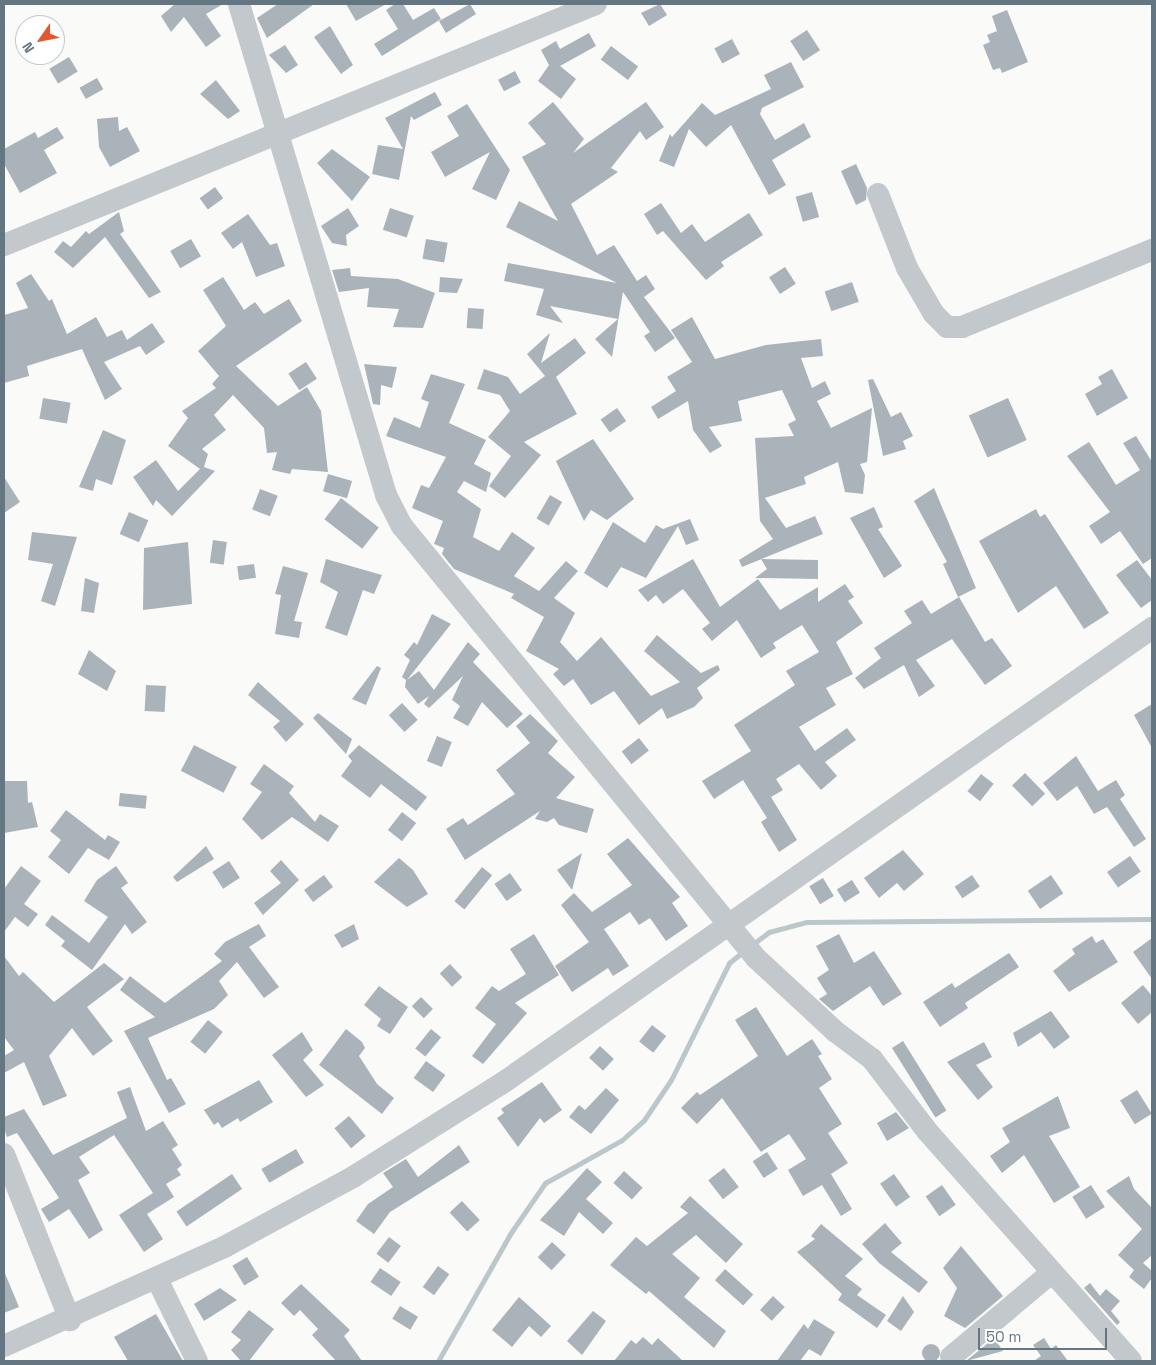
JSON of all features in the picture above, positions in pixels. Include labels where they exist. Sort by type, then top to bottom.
[{"type":"street","points":[[238,4],[280,135],[330,313],[393,511],[756,958],[836,1032],[872,1059],[927,1131],[994,1202],[1050,1274],[1131,1361]]},
{"type":"street","points":[[4,245],[280,135],[596,4]]},
{"type":"street","points":[[878,194],[908,268],[934,314],[947,326],[962,327],[1152,250]]},
{"type":"street","points":[[4,1346],[70,1320],[157,1279],[354,1177],[507,1080],[734,929],[1152,628]]},
{"type":"street","points":[[4,1154],[70,1320]]},
{"type":"street","points":[[951,1357],[1050,1274]]},
{"type":"street","points":[[157,1279],[197,1361]]},
{"type":"building","points":[[175,4],[223,4],[206,14],[221,36],[206,47],[184,17],[171,32],[161,16]]},
{"type":"building","points":[[278,4],[314,4],[267,38],[257,18]]},
{"type":"building","points":[[346,4],[386,4],[356,21]]},
{"type":"building","points":[[395,4],[403,4],[413,20],[434,8],[441,19],[382,56],[374,44],[398,29],[386,10]]},
{"type":"building","points":[[470,4],[476,14],[446,33],[439,21]]},
{"type":"building","points":[[660,4],[667,15],[649,26],[641,13]]},
{"type":"building","points":[[1007,10],[1028,62],[1002,73],[1000,68],[993,70],[983,45],[990,42],[987,35],[997,31],[992,16]]},
{"type":"building","points":[[330,26],[353,65],[341,74],[314,37]]},
{"type":"building","points":[[807,30],[820,50],[803,61],[790,41]]},
{"type":"building","points":[[589,33],[596,46],[560,66],[576,79],[561,99],[538,81],[549,65],[541,50],[556,41],[560,49]]},
{"type":"building","points":[[732,39],[740,54],[722,63],[714,48]]},
{"type":"building","points":[[285,45],[298,65],[286,73],[269,55]]},
{"type":"building","points":[[611,46],[638,66],[628,80],[601,60]]},
{"type":"building","points":[[69,57],[78,72],[58,83],[49,69],[56,65],[65,65],[65,59]]},
{"type":"building","points":[[791,62],[804,87],[762,108],[760,114],[775,140],[804,123],[811,137],[772,160],[786,185],[769,195],[731,125],[706,147],[689,129],[674,167],[659,161],[670,134],[672,137],[702,103],[715,115],[771,89],[764,75]]},
{"type":"building","points":[[515,71],[521,83],[504,91],[498,80]]},
{"type":"building","points":[[97,78],[103,89],[86,99],[80,88]]},
{"type":"building","points":[[216,80],[240,111],[228,119],[200,94]]},
{"type":"building","points":[[435,92],[442,105],[414,120],[411,116],[399,180],[372,174],[378,145],[403,149],[385,118]]},
{"type":"building","points":[[553,102],[584,139],[573,153],[646,102],[664,127],[646,140],[640,131],[611,168],[618,172],[571,204],[597,255],[614,245],[637,281],[646,275],[655,289],[644,297],[675,338],[655,352],[644,336],[650,332],[623,292],[612,357],[595,339],[618,319],[550,306],[563,323],[536,315],[544,289],[504,281],[508,263],[617,283],[506,227],[519,201],[558,221],[522,157],[546,144],[528,123]]},
{"type":"building","points":[[467,104],[510,170],[496,200],[472,189],[490,152],[445,177],[431,152],[459,136],[447,116]]},
{"type":"building","points":[[118,117],[119,131],[127,127],[140,151],[110,167],[99,147],[97,119]]},
{"type":"building","points":[[57,127],[64,138],[44,150],[57,173],[20,193],[4,164],[4,149],[35,132],[38,138]]},
{"type":"building","points":[[332,149],[370,177],[352,201],[317,163]]},
{"type":"building","points":[[856,164],[867,188],[866,200],[856,205],[841,171]]},
{"type":"building","points":[[215,187],[223,198],[208,209],[200,198]]},
{"type":"building","points":[[812,192],[819,217],[803,222],[796,197]]},
{"type":"building","points":[[661,203],[681,233],[692,224],[705,242],[749,213],[763,235],[721,262],[724,266],[706,280],[663,231],[657,235],[644,214]]},
{"type":"building","points":[[348,208],[359,226],[346,235],[347,246],[332,243],[321,226]]},
{"type":"building","points":[[390,208],[414,216],[407,238],[383,230]]},
{"type":"building","points":[[119,212],[124,231],[120,234],[161,292],[149,298],[105,237],[73,268],[54,252],[63,241],[71,247],[86,231],[89,234]]},
{"type":"building","points":[[248,214],[270,245],[277,243],[285,266],[256,277],[242,242],[233,249],[221,233]]},
{"type":"building","points":[[191,239],[201,256],[180,268],[170,251]]},
{"type":"building","points":[[426,239],[448,243],[444,263],[423,259]]},
{"type":"building","points":[[785,267],[796,284],[780,294],[769,277]]},
{"type":"building","points":[[350,268],[351,276],[398,279],[435,293],[423,328],[393,327],[399,309],[367,307],[369,288],[339,292],[332,270]]},
{"type":"building","points":[[31,274],[49,301],[52,299],[67,334],[96,317],[107,337],[122,330],[127,340],[152,323],[165,342],[146,355],[140,346],[104,362],[122,389],[105,400],[82,349],[27,366],[29,376],[4,383],[4,315],[28,308],[16,283]]},
{"type":"building","points":[[223,277],[244,310],[255,302],[264,314],[289,299],[302,321],[236,366],[278,406],[307,387],[321,411],[328,472],[292,469],[290,474],[272,470],[277,452],[267,453],[264,428],[233,395],[214,415],[226,430],[202,449],[208,454],[204,467],[215,471],[172,516],[156,500],[153,506],[133,477],[156,460],[178,491],[200,469],[168,446],[188,418],[182,411],[216,388],[212,384],[219,376],[198,351],[226,326],[203,290]]},
{"type":"building","points":[[440,277],[463,279],[457,293],[439,292]]},
{"type":"building","points":[[852,282],[859,302],[831,311],[825,291]]},
{"type":"building","points":[[468,308],[484,309],[483,329],[467,328]]},
{"type":"building","points":[[692,317],[715,359],[766,345],[821,339],[823,356],[801,358],[812,388],[825,381],[831,394],[817,401],[831,428],[872,408],[867,462],[860,464],[865,475],[863,494],[845,492],[838,462],[804,477],[806,484],[765,498],[786,528],[815,516],[823,534],[742,567],[739,560],[773,539],[760,521],[755,438],[794,436],[788,424],[796,420],[782,390],[738,401],[742,421],[709,427],[722,446],[710,453],[693,430],[688,401],[658,419],[651,407],[676,391],[667,377],[692,362],[671,330]]},
{"type":"building","points":[[550,333],[541,363],[575,338],[586,353],[556,377],[577,414],[524,442],[541,455],[505,498],[489,486],[511,456],[488,437],[510,411],[500,395],[477,389],[484,369],[508,377],[520,394],[545,376],[527,354]]},
{"type":"building","points":[[306,362],[317,379],[299,390],[288,373]]},
{"type":"building","points":[[364,364],[397,367],[392,388],[381,385],[380,405],[373,404]]},
{"type":"building","points":[[1112,369],[1128,398],[1097,416],[1085,394],[1102,384],[1098,377]]},
{"type":"building","points":[[431,374],[465,384],[449,423],[486,440],[474,464],[491,473],[486,492],[464,481],[457,492],[481,509],[473,537],[499,551],[512,532],[535,548],[514,576],[539,591],[566,561],[578,571],[554,598],[575,613],[560,642],[577,661],[601,637],[651,696],[680,682],[644,651],[657,635],[701,673],[718,665],[720,670],[697,688],[703,698],[694,707],[667,719],[662,708],[639,725],[614,691],[591,705],[573,679],[564,686],[553,674],[559,669],[526,651],[544,617],[511,598],[514,594],[454,569],[442,554],[444,548],[434,544],[443,521],[412,508],[421,485],[429,488],[446,457],[386,436],[394,417],[420,428],[429,402],[421,399]]},
{"type":"building","points":[[873,379],[891,417],[901,412],[913,436],[903,441],[906,449],[883,456],[868,380]]},
{"type":"building","points":[[43,398],[71,403],[67,424],[39,419]]},
{"type":"building","points":[[1008,398],[1027,440],[987,458],[969,415]]},
{"type":"building","points":[[617,408],[626,421],[610,433],[601,419]]},
{"type":"building","points":[[103,430],[126,440],[112,485],[96,479],[93,491],[79,487]]},
{"type":"building","points":[[1136,436],[1152,462],[1152,558],[1143,564],[1120,531],[1101,544],[1089,526],[1110,512],[1067,456],[1089,442],[1116,485],[1140,470],[1123,443]]},
{"type":"building","points":[[593,439],[634,499],[607,520],[591,510],[584,521],[556,461]]},
{"type":"building","points":[[328,474],[352,481],[347,498],[323,491]]},
{"type":"building","points":[[4,477],[20,502],[4,513]]},
{"type":"building","points":[[934,488],[976,588],[958,597],[943,564],[947,562],[914,501]]},
{"type":"building","points":[[260,489],[278,496],[270,516],[252,510]]},
{"type":"building","points":[[550,495],[562,502],[549,525],[536,518]]},
{"type":"building","points":[[341,498],[379,528],[362,549],[324,519]]},
{"type":"building","points":[[874,507],[883,527],[878,529],[902,566],[884,578],[850,518]]},
{"type":"building","points":[[1036,509],[1040,517],[1045,514],[1109,613],[1084,629],[1056,586],[1018,613],[979,541]]},
{"type":"building","points":[[129,512],[148,520],[139,542],[120,534]]},
{"type":"building","points":[[690,519],[699,540],[686,545],[678,526],[646,578],[621,567],[607,588],[584,573],[613,522],[645,543],[656,525],[663,529]]},
{"type":"building","points":[[32,532],[77,537],[55,606],[41,601],[53,564],[28,560]]},
{"type":"building","points":[[213,540],[227,542],[224,565],[210,563]]},
{"type":"building","points":[[188,542],[192,604],[143,610],[144,548]]},
{"type":"building","points":[[326,559],[382,575],[374,594],[363,590],[347,636],[325,628],[338,592],[320,582]]},
{"type":"building","points":[[693,559],[720,607],[758,579],[780,610],[818,587],[818,602],[845,584],[854,597],[848,601],[863,623],[836,642],[853,674],[826,688],[836,705],[799,727],[815,751],[847,728],[856,740],[825,762],[837,776],[821,790],[799,764],[776,779],[783,790],[771,797],[797,840],[779,852],[761,822],[767,818],[743,780],[714,799],[702,781],[751,751],[734,725],[795,685],[786,671],[819,652],[802,625],[773,643],[776,648],[761,658],[737,620],[712,641],[702,629],[710,623],[683,589],[663,604],[656,595],[648,602],[638,590]]},
{"type":"building","points":[[761,559],[818,560],[818,579],[755,578],[767,569]]},
{"type":"building","points":[[1137,560],[1152,580],[1152,600],[1141,608],[1116,575]]},
{"type":"building","points":[[254,564],[256,578],[239,580],[237,566]]},
{"type":"building","points":[[283,566],[308,573],[294,621],[302,622],[299,638],[275,634],[281,595],[275,594]]},
{"type":"building","points":[[85,578],[99,583],[94,613],[81,611]]},
{"type":"building","points":[[959,597],[985,642],[992,638],[1012,666],[985,685],[952,639],[916,660],[935,686],[919,697],[904,665],[864,689],[855,678],[881,658],[874,648],[912,623],[904,611],[922,600],[931,614]]},
{"type":"building","points":[[432,614],[451,624],[407,680],[419,671],[434,690],[468,642],[480,654],[473,662],[523,714],[507,728],[482,702],[468,726],[453,718],[460,706],[452,700],[463,676],[429,708],[424,704],[429,696],[418,704],[405,687],[406,680],[402,677],[410,660],[404,655],[414,642],[417,645]]},
{"type":"building","points":[[89,650],[116,671],[107,691],[78,674]]},
{"type":"building","points":[[377,666],[381,668],[366,705],[352,699]]},
{"type":"building","points":[[258,682],[304,724],[286,742],[273,727],[280,721],[248,695]]},
{"type":"building","points":[[146,685],[166,686],[165,712],[145,711]]},
{"type":"building","points":[[402,703],[418,720],[405,732],[389,715]]},
{"type":"building","points":[[1152,704],[1152,748],[1134,715]]},
{"type":"building","points":[[318,713],[352,739],[346,754],[313,718]]},
{"type":"building","points":[[530,714],[558,741],[548,753],[575,777],[556,798],[594,809],[587,833],[559,825],[554,818],[547,822],[535,819],[540,811],[465,860],[446,829],[463,818],[468,825],[515,794],[496,770],[530,743],[516,726]]},
{"type":"building","points":[[437,736],[452,742],[442,767],[427,761]]},
{"type":"building","points":[[639,738],[649,751],[632,764],[622,752]]},
{"type":"building","points":[[194,745],[237,767],[224,793],[181,771]]},
{"type":"building","points":[[359,745],[427,797],[416,811],[381,784],[370,798],[341,776],[352,761],[348,756]]},
{"type":"building","points":[[1076,756],[1098,791],[1116,780],[1125,795],[1120,799],[1146,839],[1134,847],[1107,807],[1094,814],[1077,786],[1057,801],[1043,783]]},
{"type":"building","points":[[264,764],[294,786],[289,793],[315,822],[320,814],[339,826],[328,842],[292,817],[262,840],[242,819],[262,792],[250,784]]},
{"type":"building","points":[[1025,773],[1045,794],[1032,806],[1012,786]]},
{"type":"building","points":[[981,774],[994,784],[980,801],[967,791]]},
{"type":"building","points":[[4,781],[27,781],[28,803],[32,802],[38,827],[4,833]]},
{"type":"building","points":[[120,793],[147,796],[145,809],[119,806]]},
{"type":"building","points":[[66,810],[105,840],[108,835],[120,842],[109,860],[88,848],[69,874],[48,857],[61,840],[50,831]]},
{"type":"building","points":[[402,812],[416,823],[402,841],[388,830]]},
{"type":"building","points":[[628,838],[680,897],[672,903],[688,926],[666,941],[650,918],[639,925],[630,912],[604,929],[629,966],[613,976],[608,968],[572,992],[555,966],[589,942],[561,905],[574,893],[592,912],[632,885],[607,854]]},
{"type":"building","points":[[206,846],[214,859],[177,882],[173,877]]},
{"type":"building","points":[[903,850],[924,874],[904,891],[897,883],[879,898],[864,878]]},
{"type":"building","points":[[582,853],[572,890],[557,870]]},
{"type":"building","points":[[1130,856],[1141,872],[1118,888],[1107,872]]},
{"type":"building","points":[[399,858],[413,870],[428,894],[407,907],[374,882]]},
{"type":"building","points":[[281,860],[299,880],[263,915],[254,903],[281,883],[270,871]]},
{"type":"building","points":[[229,861],[240,878],[223,889],[212,872]]},
{"type":"building","points":[[21,866],[41,881],[24,904],[38,914],[28,927],[15,917],[4,932],[4,889]]},
{"type":"building","points":[[116,866],[128,883],[121,888],[147,922],[132,934],[125,924],[92,970],[61,946],[65,941],[45,925],[52,915],[89,943],[108,917],[84,901],[97,880]]},
{"type":"building","points":[[482,867],[492,875],[464,909],[454,901]]},
{"type":"building","points":[[510,873],[522,890],[506,901],[494,884]]},
{"type":"building","points":[[324,875],[333,887],[313,902],[304,890]]},
{"type":"building","points":[[972,875],[980,887],[962,898],[955,887]]},
{"type":"building","points":[[1051,875],[1063,893],[1040,909],[1028,891]]},
{"type":"building","points":[[823,878],[834,896],[820,904],[809,886]]},
{"type":"building","points":[[852,880],[860,893],[845,902],[837,890]]},
{"type":"building","points":[[259,924],[266,936],[249,947],[279,987],[264,998],[237,962],[219,981],[228,995],[214,1009],[148,1038],[167,1080],[171,1078],[186,1104],[169,1113],[124,1031],[155,1017],[120,990],[130,976],[165,1003],[222,961],[214,954],[225,942]]},
{"type":"building","points":[[354,924],[359,939],[342,948],[334,935]]},
{"type":"building","points":[[534,934],[559,975],[515,1003],[527,1013],[483,1064],[472,1056],[496,1024],[475,1008],[492,986],[499,991],[526,974],[510,949]]},
{"type":"building","points":[[839,934],[854,963],[874,951],[902,994],[883,1006],[870,986],[833,1011],[819,999],[827,994],[817,978],[829,970],[816,946]]},
{"type":"building","points":[[1092,936],[1096,943],[1103,939],[1118,962],[1069,992],[1053,971],[1075,954],[1072,949]]},
{"type":"building","points":[[1152,938],[1152,979],[1133,952]]},
{"type":"building","points":[[1009,953],[1019,967],[965,1003],[968,1008],[940,1027],[923,1002],[952,983],[955,988]]},
{"type":"building","points":[[4,956],[19,976],[23,972],[54,1002],[104,963],[124,979],[87,1007],[113,1041],[93,1056],[72,1028],[49,1056],[67,1096],[43,1106],[24,1062],[4,1073],[4,1056],[14,1050],[4,1037]]},
{"type":"building","points":[[450,964],[462,977],[452,987],[440,974]]},
{"type":"building","points":[[1143,985],[1152,996],[1152,1012],[1138,1024],[1121,1003]]},
{"type":"building","points":[[379,986],[408,1007],[390,1034],[377,1026],[381,1019],[364,1005]]},
{"type":"building","points":[[421,997],[433,1009],[424,1018],[412,1006]]},
{"type":"building","points":[[756,1007],[787,1056],[812,1039],[822,1054],[818,1056],[832,1079],[819,1088],[842,1124],[828,1133],[848,1163],[831,1174],[852,1209],[841,1216],[822,1185],[803,1196],[788,1170],[806,1159],[789,1134],[761,1152],[722,1098],[697,1124],[681,1108],[697,1092],[700,1095],[758,1056],[735,1020]]},
{"type":"building","points":[[1051,1011],[1070,1037],[1054,1049],[1041,1032],[1018,1047],[1013,1033]]},
{"type":"building","points":[[208,1020],[223,1032],[205,1054],[190,1042]]},
{"type":"building","points":[[652,1025],[666,1036],[653,1053],[639,1042]]},
{"type":"building","points":[[346,1029],[362,1042],[365,1048],[359,1056],[377,1084],[394,1098],[382,1114],[319,1065]]},
{"type":"building","points":[[431,1029],[441,1037],[425,1057],[415,1048]]},
{"type":"building","points":[[302,1032],[313,1050],[303,1060],[324,1085],[306,1097],[272,1055]]},
{"type":"building","points":[[903,1041],[946,1111],[935,1117],[892,1048]]},
{"type":"building","points":[[984,1042],[992,1057],[976,1065],[993,1087],[978,1100],[947,1062]]},
{"type":"building","points":[[600,1046],[614,1059],[603,1071],[589,1058]]},
{"type":"building","points":[[426,1061],[445,1075],[433,1092],[414,1078]]},
{"type":"building","points":[[259,1080],[273,1102],[240,1122],[238,1118],[222,1128],[218,1122],[214,1125],[204,1110]]},
{"type":"building","points":[[542,1082],[562,1110],[544,1123],[540,1118],[518,1147],[497,1118],[504,1113],[501,1109]]},
{"type":"building","points":[[130,1087],[146,1131],[163,1121],[178,1145],[172,1149],[182,1165],[177,1169],[181,1175],[166,1184],[174,1197],[147,1214],[163,1239],[144,1252],[119,1215],[153,1193],[114,1135],[79,1157],[90,1173],[78,1180],[103,1230],[89,1239],[69,1209],[49,1222],[41,1209],[59,1198],[17,1133],[7,1137],[4,1128],[4,1117],[24,1109],[53,1155],[127,1118],[117,1092]]},
{"type":"building","points":[[606,1088],[619,1100],[591,1134],[569,1117],[579,1105],[585,1110]]},
{"type":"building","points":[[1137,1090],[1152,1114],[1135,1124],[1120,1101]]},
{"type":"building","points":[[1058,1096],[1070,1128],[1049,1136],[1080,1187],[1054,1203],[1024,1155],[1002,1173],[990,1156],[1010,1142],[1002,1128]]},
{"type":"building","points":[[896,1112],[909,1128],[887,1141],[877,1123]]},
{"type":"building","points":[[349,1116],[366,1136],[351,1148],[334,1128]]},
{"type":"building","points":[[459,1145],[470,1162],[390,1212],[374,1234],[356,1221],[368,1204],[393,1187],[383,1173],[406,1159],[418,1177]]},
{"type":"building","points":[[296,1149],[304,1163],[269,1183],[261,1169]]},
{"type":"building","points":[[767,1152],[778,1169],[764,1178],[753,1161]]},
{"type":"building","points":[[587,1168],[602,1182],[586,1199],[613,1223],[603,1234],[579,1212],[564,1236],[540,1220]]},
{"type":"building","points":[[724,1168],[739,1187],[723,1199],[708,1180]]},
{"type":"building","points":[[624,1171],[643,1188],[632,1200],[613,1183]]},
{"type":"building","points":[[232,1174],[242,1189],[187,1226],[176,1211]]},
{"type":"building","points":[[894,1174],[910,1197],[896,1207],[880,1184]]},
{"type":"building","points":[[1129,1176],[1134,1189],[1152,1208],[1152,1255],[1143,1263],[1152,1271],[1152,1278],[1144,1289],[1129,1277],[1134,1270],[1118,1255],[1142,1229],[1106,1191]]},
{"type":"building","points":[[942,1185],[956,1205],[939,1216],[926,1196]]},
{"type":"building","points":[[1091,1185],[1105,1207],[1086,1219],[1072,1197]]},
{"type":"building","points":[[690,1196],[743,1244],[726,1263],[696,1235],[672,1254],[700,1278],[684,1297],[726,1331],[714,1348],[649,1291],[646,1294],[610,1265],[636,1237],[647,1246],[688,1213],[680,1207]]},
{"type":"building","points":[[462,1201],[480,1220],[467,1232],[450,1213]]},
{"type":"building","points":[[885,1223],[902,1243],[891,1252],[928,1282],[919,1293],[879,1263],[862,1244]]},
{"type":"building","points":[[821,1224],[863,1259],[845,1276],[862,1289],[857,1295],[886,1315],[877,1328],[838,1300],[842,1294],[797,1252],[815,1239],[811,1236]]},
{"type":"building","points":[[389,1237],[401,1246],[388,1263],[376,1254]]},
{"type":"building","points":[[552,1242],[566,1255],[552,1270],[538,1257]]},
{"type":"building","points":[[961,1246],[1003,1296],[965,1328],[944,1316],[957,1288],[943,1268]]},
{"type":"building","points":[[247,1257],[259,1277],[244,1285],[232,1266]]},
{"type":"building","points":[[438,1266],[449,1274],[434,1295],[423,1287]]},
{"type":"building","points":[[380,1268],[401,1282],[391,1296],[370,1282]]},
{"type":"building","points":[[725,1269],[753,1294],[743,1306],[715,1280]]},
{"type":"building","points":[[4,1271],[19,1307],[4,1313]]},
{"type":"building","points":[[1090,1283],[1100,1296],[1106,1289],[1120,1301],[1111,1311],[1120,1322],[1117,1325],[1084,1288]]},
{"type":"building","points":[[301,1284],[350,1330],[344,1336],[362,1361],[336,1361],[312,1335],[318,1329],[300,1310],[294,1316],[281,1303]]},
{"type":"building","points":[[220,1288],[237,1300],[204,1321],[194,1304]]},
{"type":"building","points":[[773,1296],[785,1307],[772,1321],[760,1310]]},
{"type":"building","points":[[903,1296],[914,1312],[901,1331],[887,1321]]},
{"type":"building","points":[[519,1297],[551,1326],[541,1337],[529,1326],[512,1347],[492,1330]]},
{"type":"building","points":[[400,1306],[418,1317],[410,1330],[392,1319]]},
{"type":"building","points":[[249,1310],[274,1329],[249,1361],[241,1361],[231,1350],[241,1340],[231,1332]]},
{"type":"building","points":[[593,1311],[606,1321],[582,1355],[567,1341]]},
{"type":"building","points":[[156,1314],[183,1361],[128,1361],[114,1337]]},
{"type":"building","points":[[814,1319],[835,1332],[821,1356],[809,1349],[800,1361],[777,1361],[804,1324],[808,1329]]},
{"type":"building","points":[[643,1337],[652,1345],[658,1338],[683,1361],[614,1361],[631,1340],[636,1344]]},
{"type":"building","points":[[994,1338],[1003,1351],[966,1361]]},
{"type":"building","points":[[1044,1338],[1051,1349],[1056,1345],[1068,1361],[1034,1361],[1041,1356],[1033,1345]]},
{"type":"building","points":[[931,1344],[937,1347],[940,1353],[937,1359],[931,1362],[925,1359],[922,1353],[925,1347]]},
{"type":"waterway","points":[[753,944],[769,932],[807,922],[1152,919]]},
{"type":"waterway","points":[[438,1361],[510,1234],[545,1183],[622,1140],[644,1120],[671,1080],[729,963],[744,951]]}]
